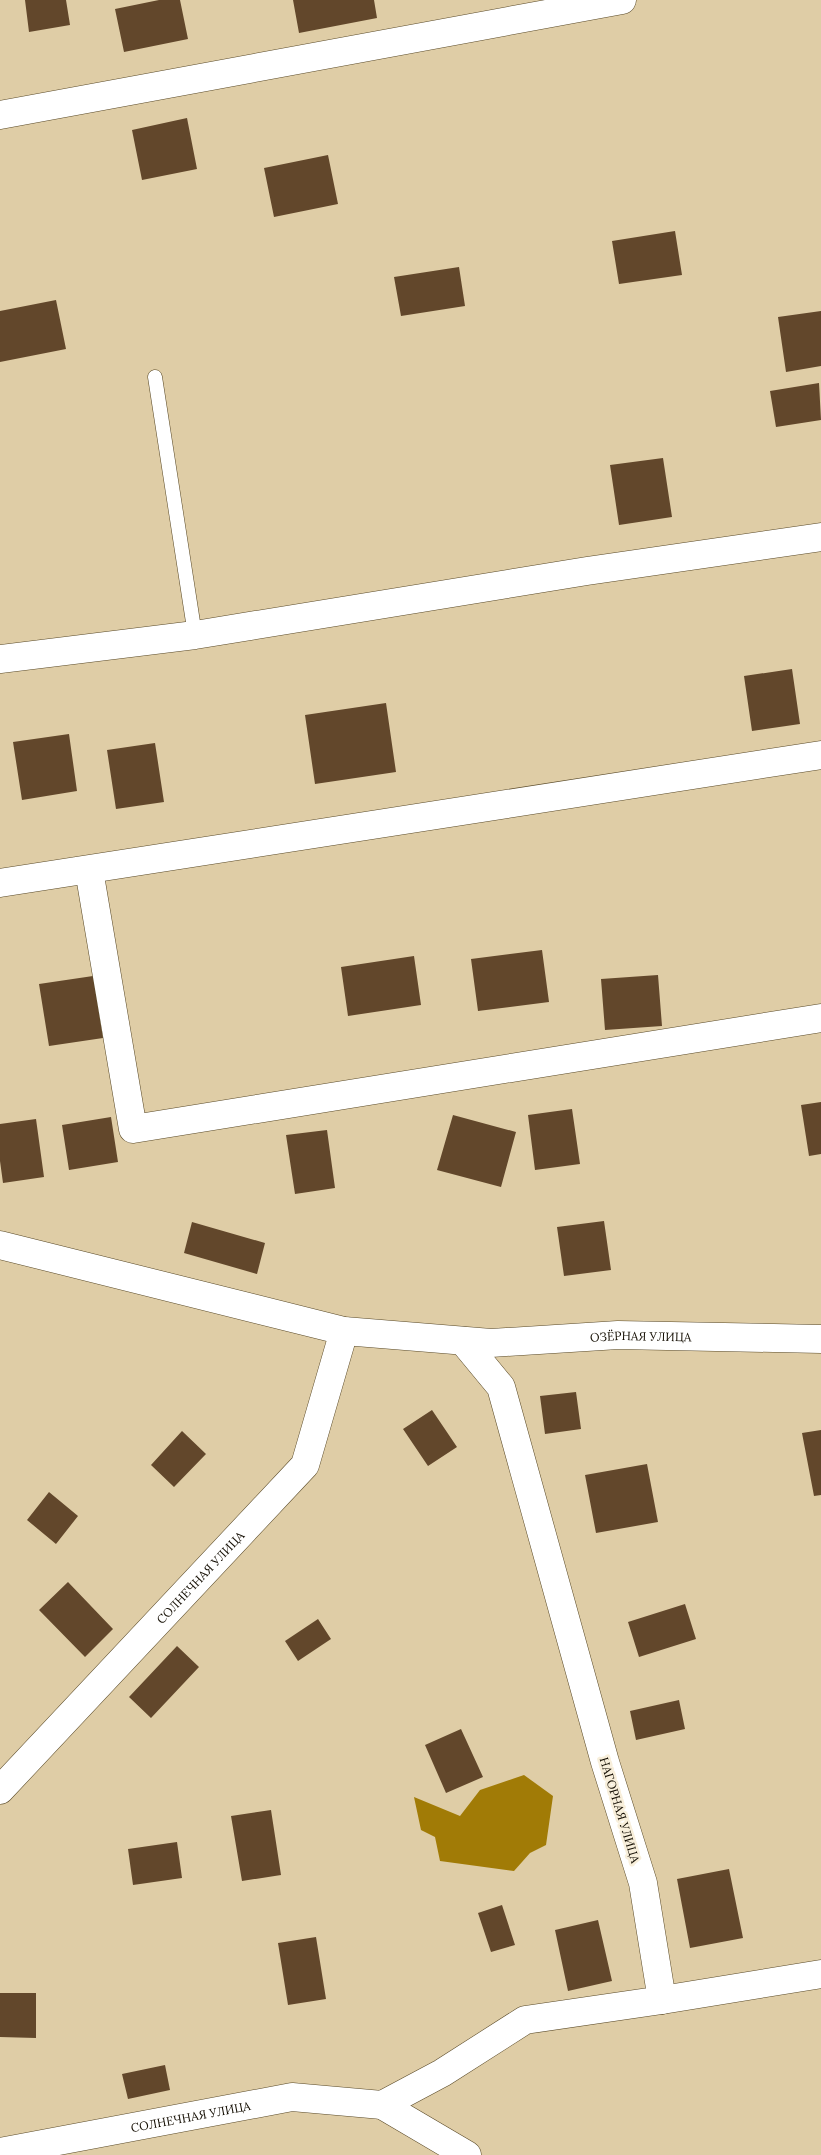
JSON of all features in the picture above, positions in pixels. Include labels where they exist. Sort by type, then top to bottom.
[{"type":"street","points":[[0,115],[622,0]]},
{"type":"street","points":[[0,659],[195,635],[587,571],[821,537]]},
{"type":"street","points":[[0,883],[821,755]]},
{"type":"street","points":[[89,870],[133,1129],[821,1018]]},
{"type":"street","name":"ОЗЁРНАЯ УЛИЦА","points":[[0,1245],[344,1331],[492,1343],[618,1335],[821,1339]]},
{"type":"street","name":"СОЛНЕЧНАЯ УЛИЦА","points":[[0,1790],[304,1465],[344,1331]]},
{"type":"street","name":"НАГОРНАЯ УЛИЦА","points":[[462,1341],[501,1387],[605,1762],[643,1883],[662,2000]]},
{"type":"street","points":[[382,2105],[442,2073],[525,2020],[821,1974]]},
{"type":"street","name":"СОЛНЕЧНАЯ УЛИЦА","points":[[0,2152],[292,2097],[382,2105]]},
{"type":"street","points":[[382,2105],[467,2155]]},
{"type":"lane","points":[[154,377],[195,635]]},
{"type":"shaded area","points":[[524,1775],[553,1796],[546,1845],[530,1853],[514,1871],[440,1861],[435,1837],[421,1830],[414,1797],[460,1816],[480,1790]]},
{"type":"building","points":[[25,0],[66,0],[70,25],[29,32]]},
{"type":"building","points":[[159,0],[180,0],[188,39],[124,52],[115,9]]},
{"type":"building","points":[[293,0],[374,0],[377,18],[299,33]]},
{"type":"building","points":[[187,118],[197,169],[142,180],[132,130]]},
{"type":"building","points":[[328,155],[338,204],[274,217],[264,168]]},
{"type":"building","points":[[675,231],[682,275],[619,284],[612,241]]},
{"type":"building","points":[[459,267],[465,306],[401,316],[394,277]]},
{"type":"building","points":[[56,300],[66,349],[0,362],[0,311]]},
{"type":"building","points":[[821,311],[821,366],[786,372],[778,317]]},
{"type":"building","points":[[819,383],[821,420],[776,427],[770,391]]},
{"type":"building","points":[[663,458],[672,517],[619,525],[610,465]]},
{"type":"building","points":[[792,669],[800,724],[752,731],[744,676]]},
{"type":"building","points":[[386,703],[396,772],[315,784],[305,715]]},
{"type":"building","points":[[69,734],[77,791],[22,800],[13,742]]},
{"type":"building","points":[[155,743],[164,802],[116,809],[107,750]]},
{"type":"building","points":[[542,950],[549,1002],[478,1011],[471,959]]},
{"type":"building","points":[[414,956],[421,1005],[348,1016],[341,967]]},
{"type":"building","points":[[658,975],[662,1026],[605,1030],[601,979]]},
{"type":"building","points":[[93,976],[103,1038],[49,1046],[39,984]]},
{"type":"building","points":[[821,1102],[821,1154],[809,1156],[801,1105]]},
{"type":"building","points":[[572,1109],[580,1164],[535,1170],[528,1115]]},
{"type":"building","points":[[453,1115],[516,1132],[501,1187],[437,1170]]},
{"type":"building","points":[[111,1117],[118,1162],[69,1170],[62,1125]]},
{"type":"building","points":[[36,1119],[44,1177],[3,1183],[0,1161],[0,1124]]},
{"type":"building","points":[[327,1130],[335,1188],[295,1194],[286,1135]]},
{"type":"building","points":[[604,1221],[611,1270],[564,1276],[557,1227]]},
{"type":"building","points":[[192,1222],[265,1243],[257,1274],[184,1253]]},
{"type":"building","points":[[576,1392],[581,1429],[545,1434],[540,1396]]},
{"type":"building","points":[[432,1410],[457,1447],[428,1466],[403,1429]]},
{"type":"building","points":[[821,1430],[821,1495],[814,1496],[802,1433]]},
{"type":"building","points":[[182,1431],[206,1454],[174,1487],[151,1465]]},
{"type":"building","points":[[647,1464],[658,1522],[596,1533],[585,1475]]},
{"type":"building","points":[[49,1492],[78,1516],[56,1544],[27,1520]]},
{"type":"building","points":[[68,1582],[113,1629],[85,1657],[39,1610]]},
{"type":"building","points":[[685,1604],[696,1639],[639,1657],[628,1622]]},
{"type":"building","points":[[318,1619],[331,1639],[298,1661],[285,1641]]},
{"type":"building","points":[[177,1646],[199,1667],[151,1718],[129,1697]]},
{"type":"building","points":[[679,1700],[685,1729],[636,1740],[630,1711]]},
{"type":"building","points":[[461,1729],[483,1777],[446,1793],[425,1745]]},
{"type":"building","points":[[271,1810],[281,1875],[242,1881],[231,1816]]},
{"type":"building","points":[[177,1842],[182,1878],[133,1885],[128,1849]]},
{"type":"building","points":[[729,1869],[743,1938],[690,1948],[677,1879]]},
{"type":"building","points":[[502,1905],[515,1945],[491,1952],[478,1913]]},
{"type":"building","points":[[598,1920],[612,1981],[568,1991],[555,1930]]},
{"type":"building","points":[[316,1937],[326,1999],[288,2005],[278,1943]]},
{"type":"building","points":[[0,1993],[36,1993],[36,2038],[0,2037]]},
{"type":"building","points":[[165,2065],[170,2090],[128,2099],[122,2074]]}]
